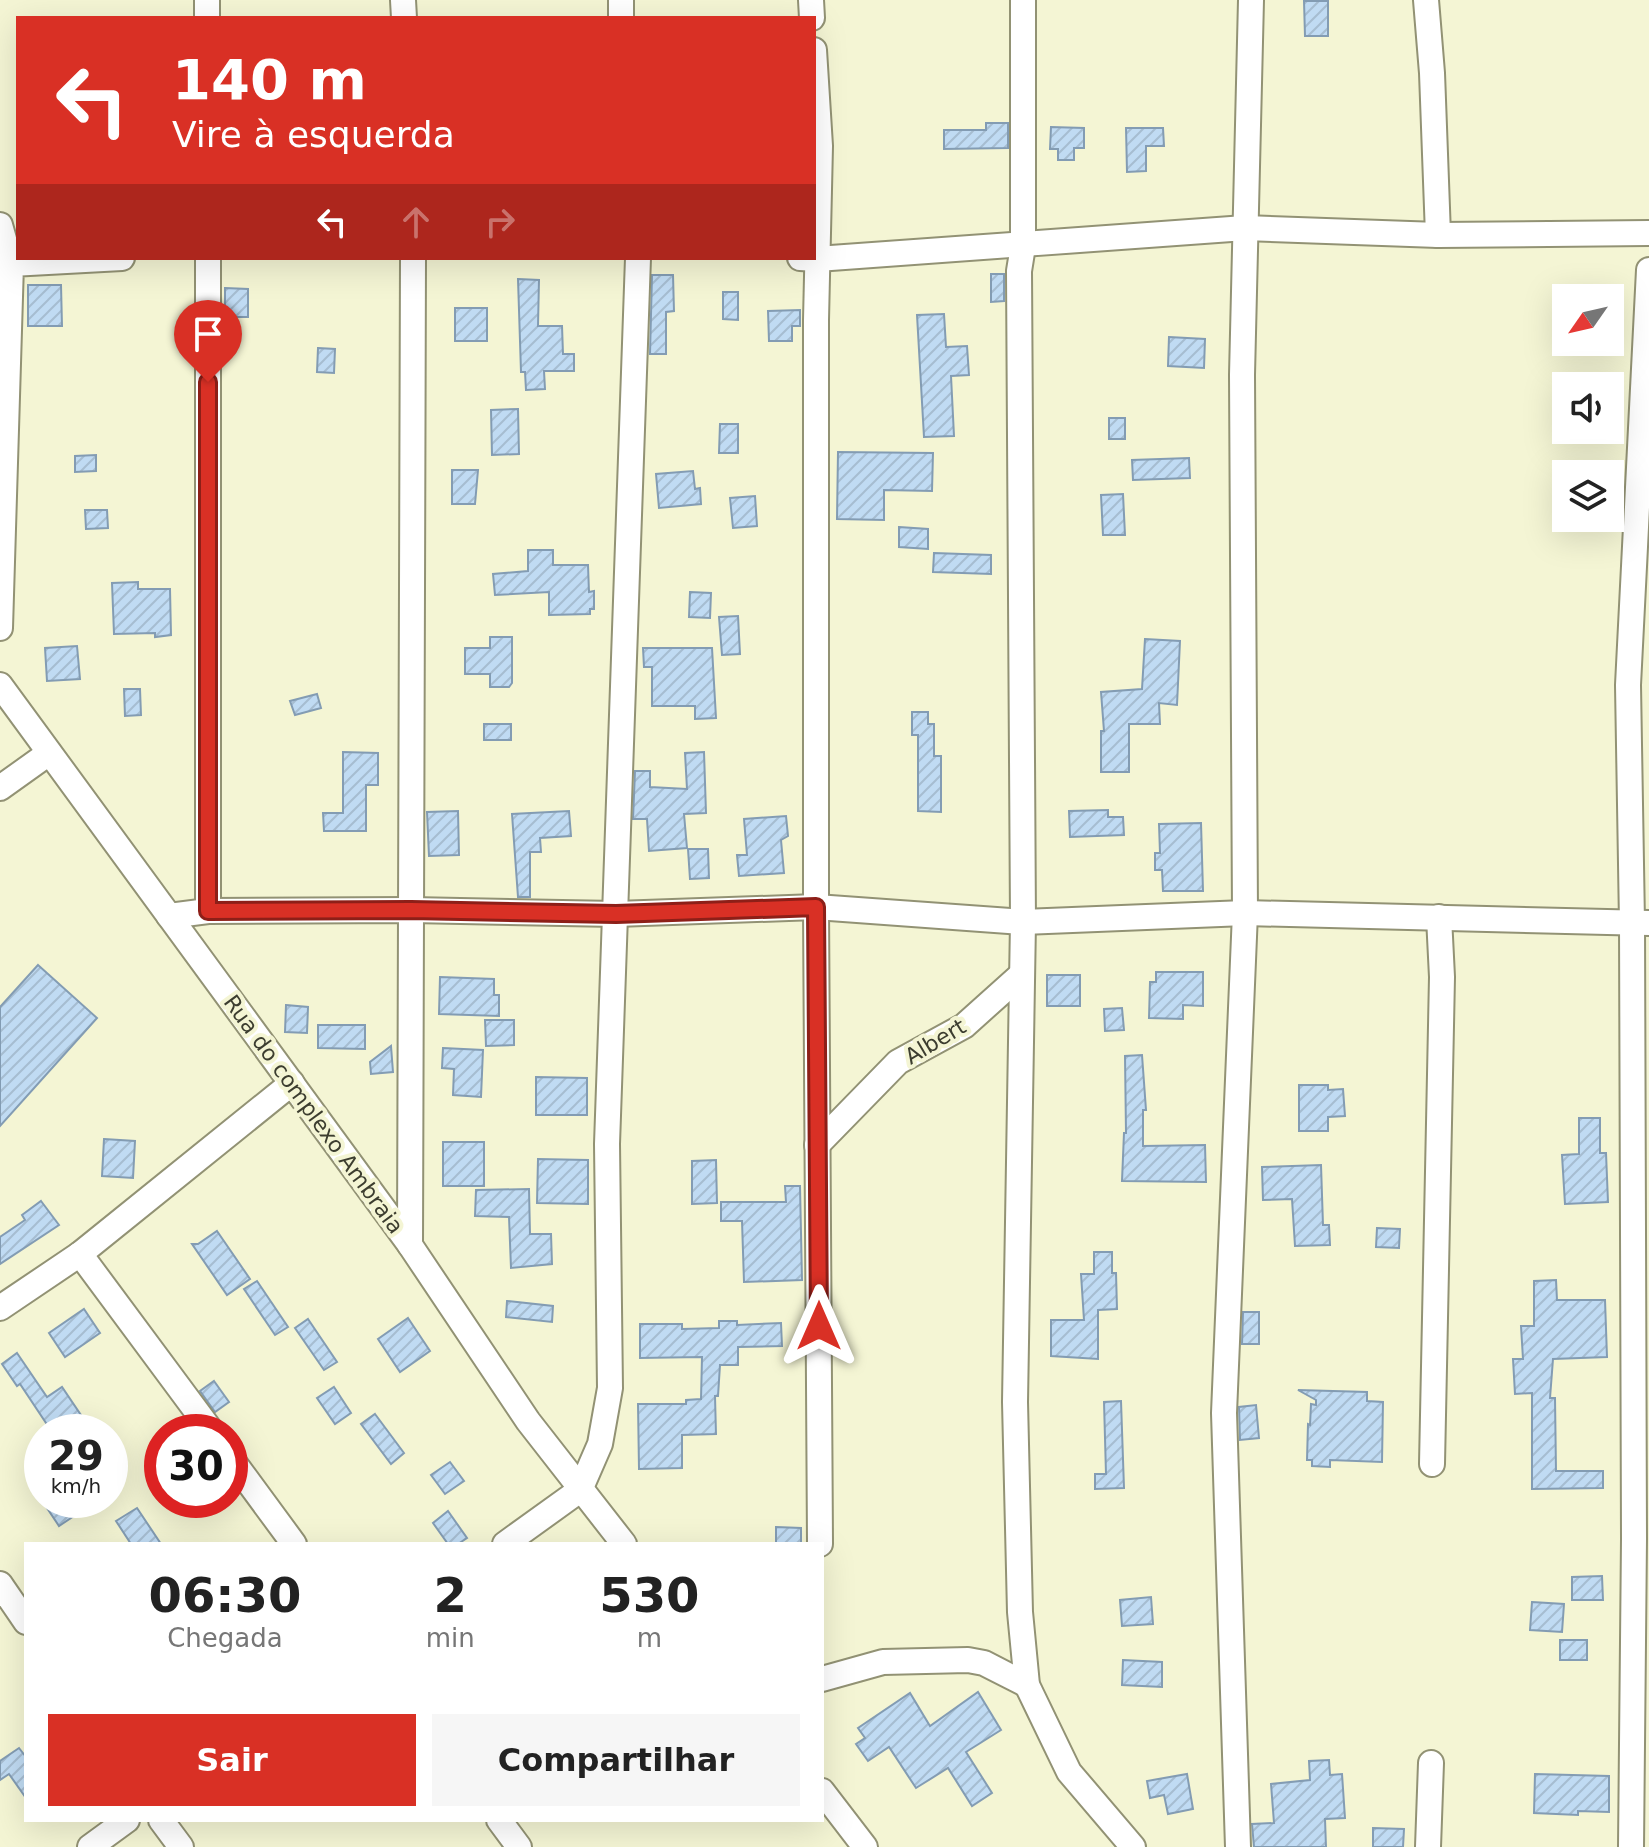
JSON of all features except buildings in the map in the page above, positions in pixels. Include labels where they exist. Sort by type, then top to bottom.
[{"type":"street","points":[[1023,0],[1023,246],[1019,271],[1023,922],[1015,1402],[1020,1612],[1027,1685],[1069,1772],[1133,1847]]},
{"type":"street","points":[[1238,1847],[1224,1413],[1245,913],[1241,435],[1251,0]]},
{"type":"street","points":[[1426,0],[1438,235]]},
{"type":"street","points":[[816,82],[820,146],[816,187]]},
{"type":"street","points":[[0,225],[11,264],[0,628]]},
{"type":"street","points":[[816,259],[1245,228],[1438,235],[1649,233]]},
{"type":"street","points":[[11,264],[85,260]]},
{"type":"street","points":[[208,260],[208,911]]},
{"type":"street","points":[[410,1245],[413,260]]},
{"type":"street","points":[[508,1542],[580,1490],[600,1444],[610,1388],[607,1144],[638,260]]},
{"type":"street","points":[[809,260],[820,1542]]},
{"type":"street","points":[[1631,1847],[1640,923],[1628,685],[1649,270]]},
{"type":"street","name":"Rua do complexo Ambraia","points":[[0,685],[410,1245],[528,1421],[622,1542]]},
{"type":"street","points":[[0,788],[49,753]]},
{"type":"street","points":[[169,916],[208,911],[411,910],[616,914],[816,907],[1023,922],[1245,913],[1640,923]]},
{"type":"street","points":[[1432,1464],[1442,992],[1439,917]]},
{"type":"street","name":"Albert","points":[[817,1145],[898,1062],[964,1026],[1022,974]]},
{"type":"street","points":[[0,1308],[80,1254],[292,1083]]},
{"type":"street","points":[[80,1254],[199,1414]]},
{"type":"street","points":[[248,1481],[293,1542]]},
{"type":"street","points":[[0,1584],[24,1619]]},
{"type":"street","points":[[824,1678],[883,1662],[968,1660],[984,1663],[1027,1685]]},
{"type":"street","points":[[1428,1847],[1431,1763]]},
{"type":"street","points":[[824,1794],[865,1847]]},
{"type":"street","points":[[90,1847],[124,1822]]},
{"type":"street","points":[[162,1822],[181,1847]]},
{"type":"street","points":[[500,1822],[519,1847]]},
{"type":"route","points":[[208,382],[208,911],[411,910],[616,914],[816,907],[819,1326]]}]
